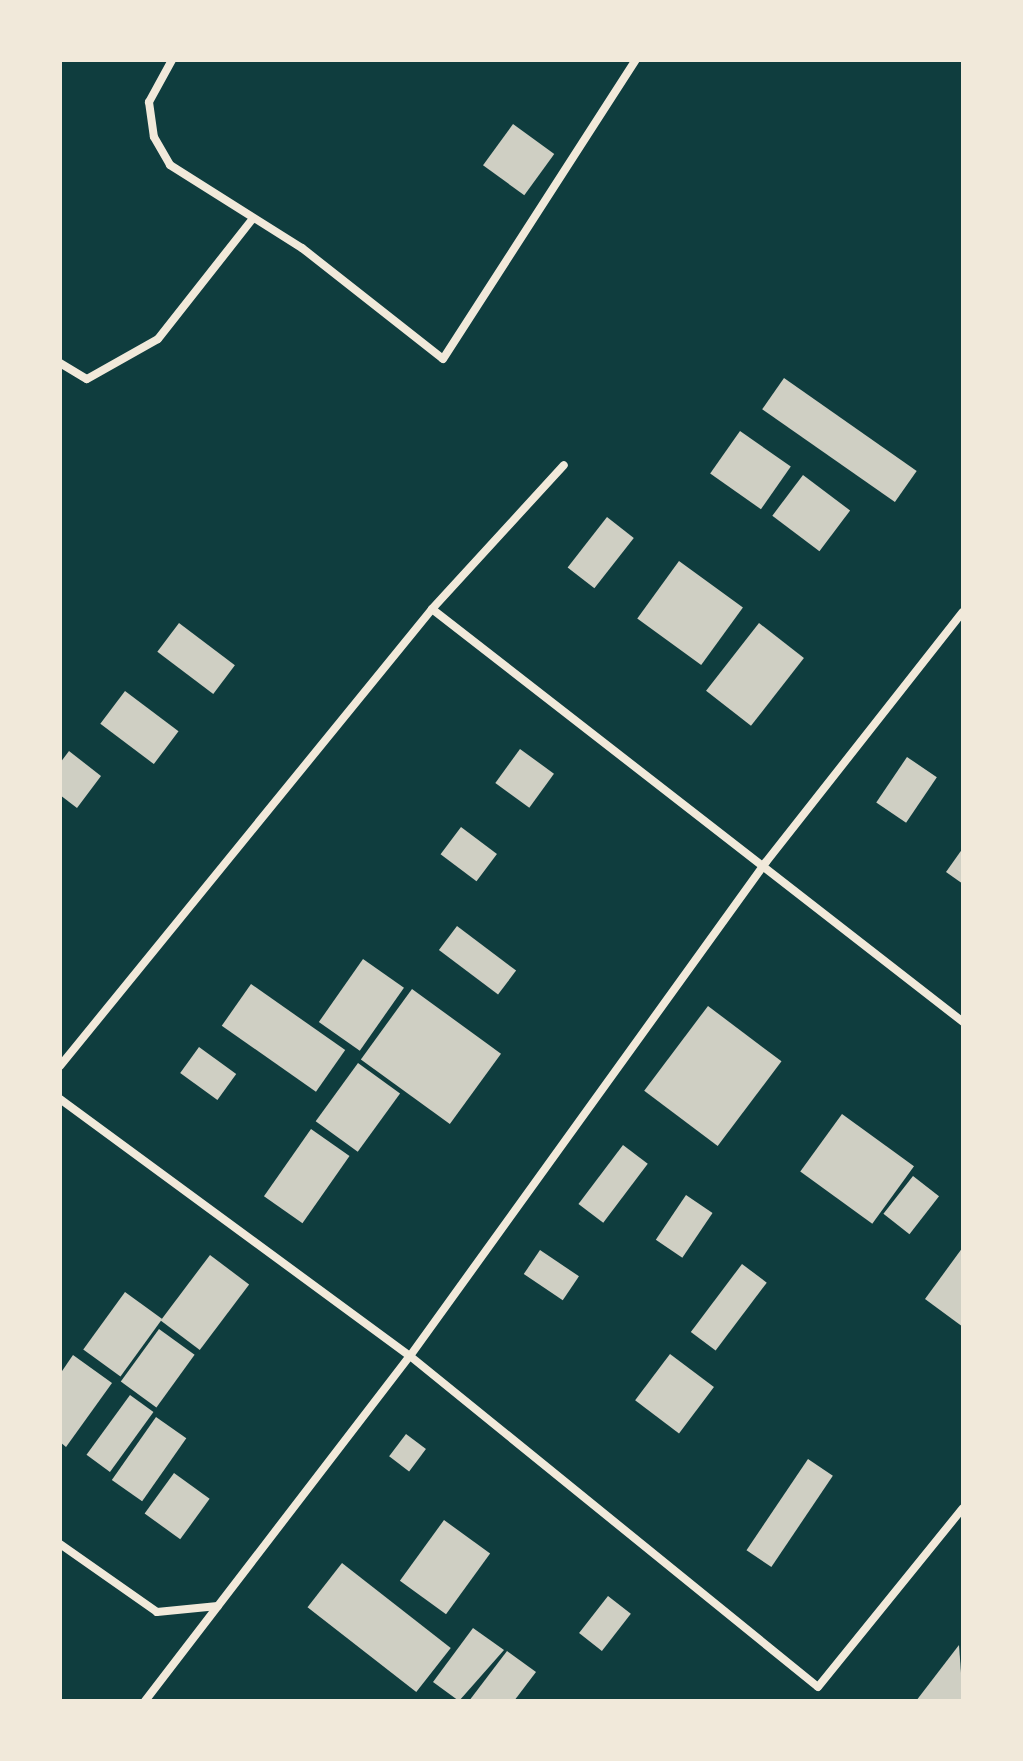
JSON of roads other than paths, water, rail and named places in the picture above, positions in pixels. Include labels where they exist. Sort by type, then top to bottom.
[{"type":"street","points":[[172,60],[149,102],[154,137],[170,165],[251,221],[302,248],[443,359],[636,60]]},
{"type":"street","points":[[60,363],[87,379],[158,339],[251,221]]},
{"type":"street","points":[[60,1066],[432,609],[564,465]]},
{"type":"street","points":[[432,609],[766,862],[963,1022]]},
{"type":"street","points":[[145,1701],[410,1356],[766,862],[963,612]]},
{"type":"street","points":[[60,1099],[410,1356],[818,1687],[963,1508]]},
{"type":"street","points":[[60,1544],[157,1612],[218,1606]]}]
